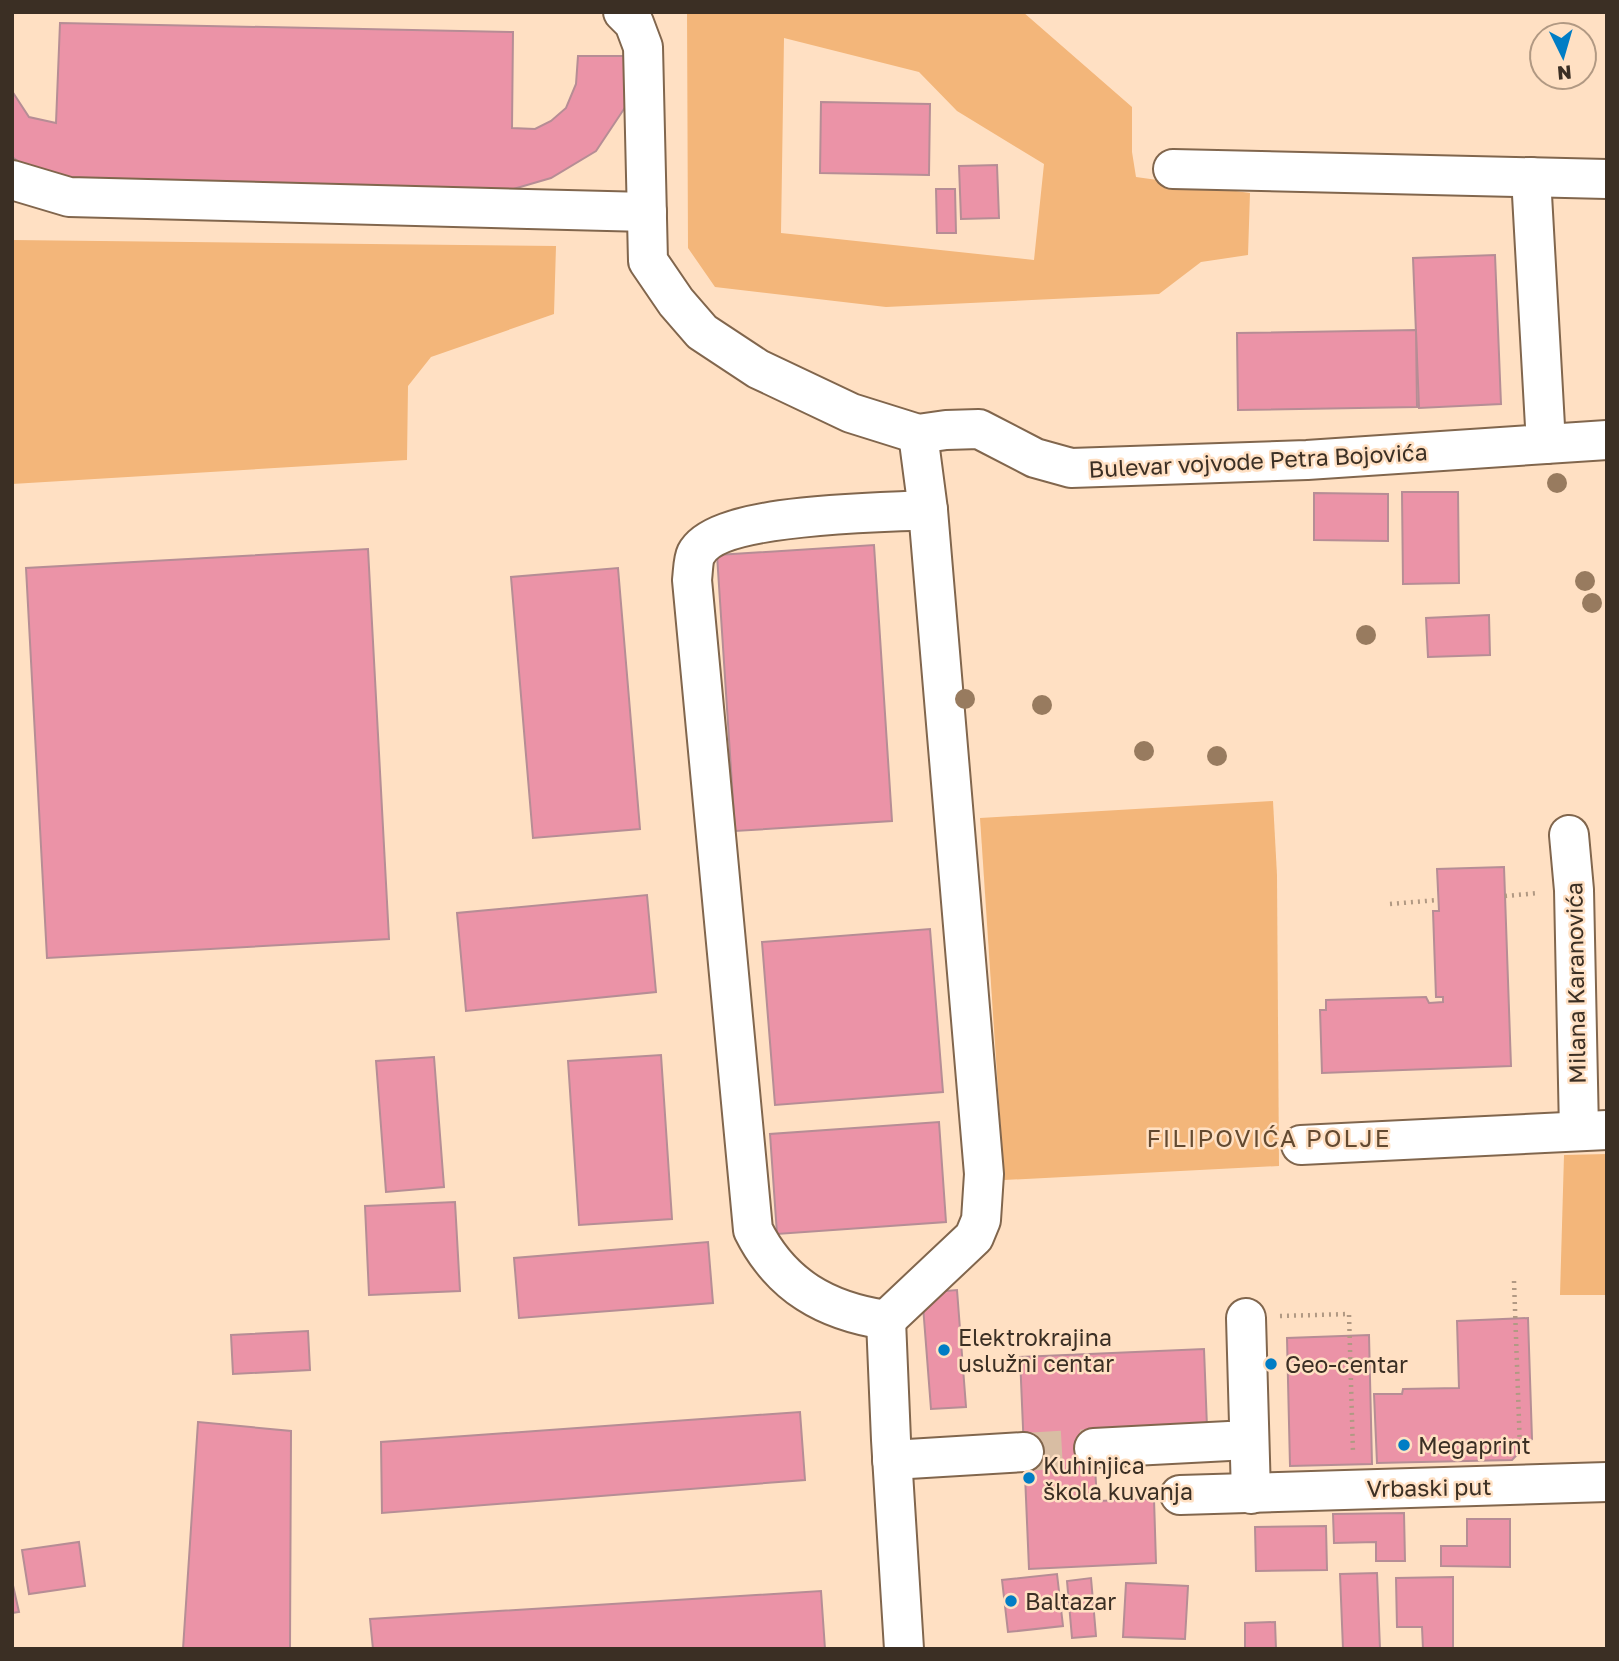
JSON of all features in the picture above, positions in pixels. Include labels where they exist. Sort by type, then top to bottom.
[{"type":"street","points":[[623,12],[634,23],[643,47],[648,261],[676,302],[702,332],[758,369],[851,413],[918,434],[928,510],[984,1174],[981,1220],[974,1237],[887,1320],[892,1460],[904,1649]]},
{"type":"street","points":[[1172,169],[1607,179]]},
{"type":"street","points":[[1531,177],[1546,444]]},
{"type":"street","points":[[12,180],[69,197],[647,212]]},
{"type":"street","name":"Bulevar vojvode Petra Bojovića","points":[[918,434],[978,429],[1035,458],[1071,468],[1307,460],[1607,440]]},
{"type":"street","points":[[887,1320],[858,1316],[827,1306],[788,1278],[764,1251],[753,1230],[692,580],[696,554],[709,540],[733,529],[768,520],[928,510]]},
{"type":"street","name":"Milana Karanovića","points":[[1301,1145],[1593,1130],[1569,835]]},
{"type":"street","points":[[1246,1318],[1251,1494]]},
{"type":"street","points":[[1094,1448],[1229,1441]]},
{"type":"street","points":[[892,1460],[1024,1452]]},
{"type":"street","name":"Vrbaski put","points":[[1180,1495],[1607,1482]]},
{"type":"path","points":[[1390,904],[1438,900]]},
{"type":"path","points":[[1514,1281],[1521,1485]]},
{"type":"path","points":[[1246,1318],[1349,1314],[1354,1489]]},
{"type":"shaded area","points":[[687,12],[1023,12],[1132,107],[1132,152],[1136,177],[1250,193],[1248,255],[1201,262],[1159,294],[886,307],[715,287],[688,248]],"holes":[[[784,38],[919,72],[957,111],[1044,164],[1034,260],[781,233]]]},
{"type":"shaded area","points":[[12,240],[556,246],[554,314],[431,357],[408,386],[407,460],[12,484]]},
{"type":"shaded area","points":[[1273,801],[1277,875],[1279,1166],[1004,1180],[980,818]]},
{"type":"shaded area","points":[[1607,1154],[1607,1295],[1560,1295],[1564,1155]]},
{"type":"building","points":[[60,23],[513,32],[512,128],[535,129],[551,121],[566,108],[576,84],[578,56],[628,56],[626,106],[596,151],[551,178],[510,190],[54,177],[12,157],[12,91],[29,117],[56,123]]},
{"type":"building","points":[[821,102],[930,104],[929,175],[820,173]]},
{"type":"building","points":[[997,165],[999,218],[961,219],[959,166]]},
{"type":"building","points":[[936,189],[955,189],[956,233],[937,233]]},
{"type":"building","points":[[1495,255],[1501,404],[1419,408],[1413,258]]},
{"type":"building","points":[[1416,330],[1417,407],[1238,410],[1237,333]]},
{"type":"building","points":[[1402,492],[1458,492],[1459,583],[1403,584]]},
{"type":"building","points":[[1314,493],[1388,494],[1388,541],[1314,540]]},
{"type":"building","points":[[874,545],[892,821],[735,831],[717,555]]},
{"type":"building","points":[[368,549],[389,939],[47,958],[26,568]]},
{"type":"building","points":[[618,568],[640,829],[533,838],[511,577]]},
{"type":"building","points":[[1489,615],[1490,655],[1428,657],[1426,618]]},
{"type":"building","points":[[1504,867],[1511,1066],[1322,1073],[1320,1010],[1326,1010],[1326,1000],[1426,997],[1429,1003],[1443,1002],[1443,997],[1436,997],[1433,911],[1439,911],[1437,869]]},
{"type":"building","points":[[647,895],[656,992],[466,1011],[457,913]]},
{"type":"building","points":[[930,929],[943,1092],[775,1105],[762,942]]},
{"type":"building","points":[[661,1055],[672,1219],[579,1225],[568,1061]]},
{"type":"building","points":[[434,1057],[444,1187],[386,1192],[376,1061]]},
{"type":"building","points":[[939,1122],[946,1222],[777,1234],[770,1134]]},
{"type":"building","points":[[455,1202],[460,1291],[369,1295],[365,1206]]},
{"type":"building","points":[[708,1242],[713,1303],[519,1318],[514,1258]]},
{"type":"building","name":"Elektrokrajina uslužni centar","points":[[957,1290],[966,1407],[931,1409],[922,1293]]},
{"type":"building","points":[[1528,1318],[1532,1439],[1512,1460],[1377,1463],[1374,1394],[1402,1394],[1403,1389],[1459,1388],[1457,1321]]},
{"type":"building","points":[[308,1331],[310,1370],[233,1374],[231,1335]]},
{"type":"building","points":[[1369,1335],[1372,1464],[1290,1466],[1287,1338]]},
{"type":"building","points":[[1204,1349],[1207,1427],[1093,1432],[1097,1501],[1154,1499],[1156,1563],[1029,1569],[1020,1357]]},
{"type":"building","points":[[800,1412],[805,1480],[382,1513],[381,1442]]},
{"type":"building","points":[[198,1422],[291,1431],[290,1649],[183,1649]]},
{"type":"building","points":[[1404,1513],[1405,1561],[1376,1561],[1376,1542],[1334,1543],[1333,1514]]},
{"type":"building","points":[[1467,1519],[1510,1519],[1510,1567],[1441,1566],[1441,1546],[1467,1546]]},
{"type":"building","points":[[1326,1526],[1327,1570],[1256,1571],[1255,1527]]},
{"type":"building","points":[[79,1542],[85,1586],[29,1594],[22,1550]]},
{"type":"building","points":[[1377,1573],[1380,1649],[1343,1649],[1340,1574]]},
{"type":"building","points":[[1057,1574],[1063,1626],[1008,1632],[1002,1580]]},
{"type":"building","points":[[1453,1577],[1453,1649],[1423,1649],[1422,1627],[1397,1627],[1396,1578]]},
{"type":"building","points":[[1091,1578],[1096,1636],[1072,1638],[1067,1581]]},
{"type":"building","points":[[12,1581],[19,1612],[12,1613]]},
{"type":"building","points":[[1126,1583],[1188,1586],[1185,1639],[1123,1637]]},
{"type":"building","points":[[821,1591],[825,1649],[373,1649],[370,1619]]},
{"type":"building","points":[[1275,1622],[1276,1649],[1245,1649],[1245,1623]]},
{"type":"tunnel","points":[[1024,1452],[1094,1448]]},
{"type":"place","name":"Elektrokrajina uslužni centar","points":[[944,1350]]},
{"type":"place","name":"Geo-centar","points":[[1271,1364]]},
{"type":"place","name":"Megaprint","points":[[1404,1445]]},
{"type":"place","name":"Kuhinjica škola kuvanja","points":[[1029,1478]]},
{"type":"place","name":"Baltazar","points":[[1011,1601]]},
{"type":"district","name":"FILIPOVIĆA POLJE","points":[[1269,1137]]}]
